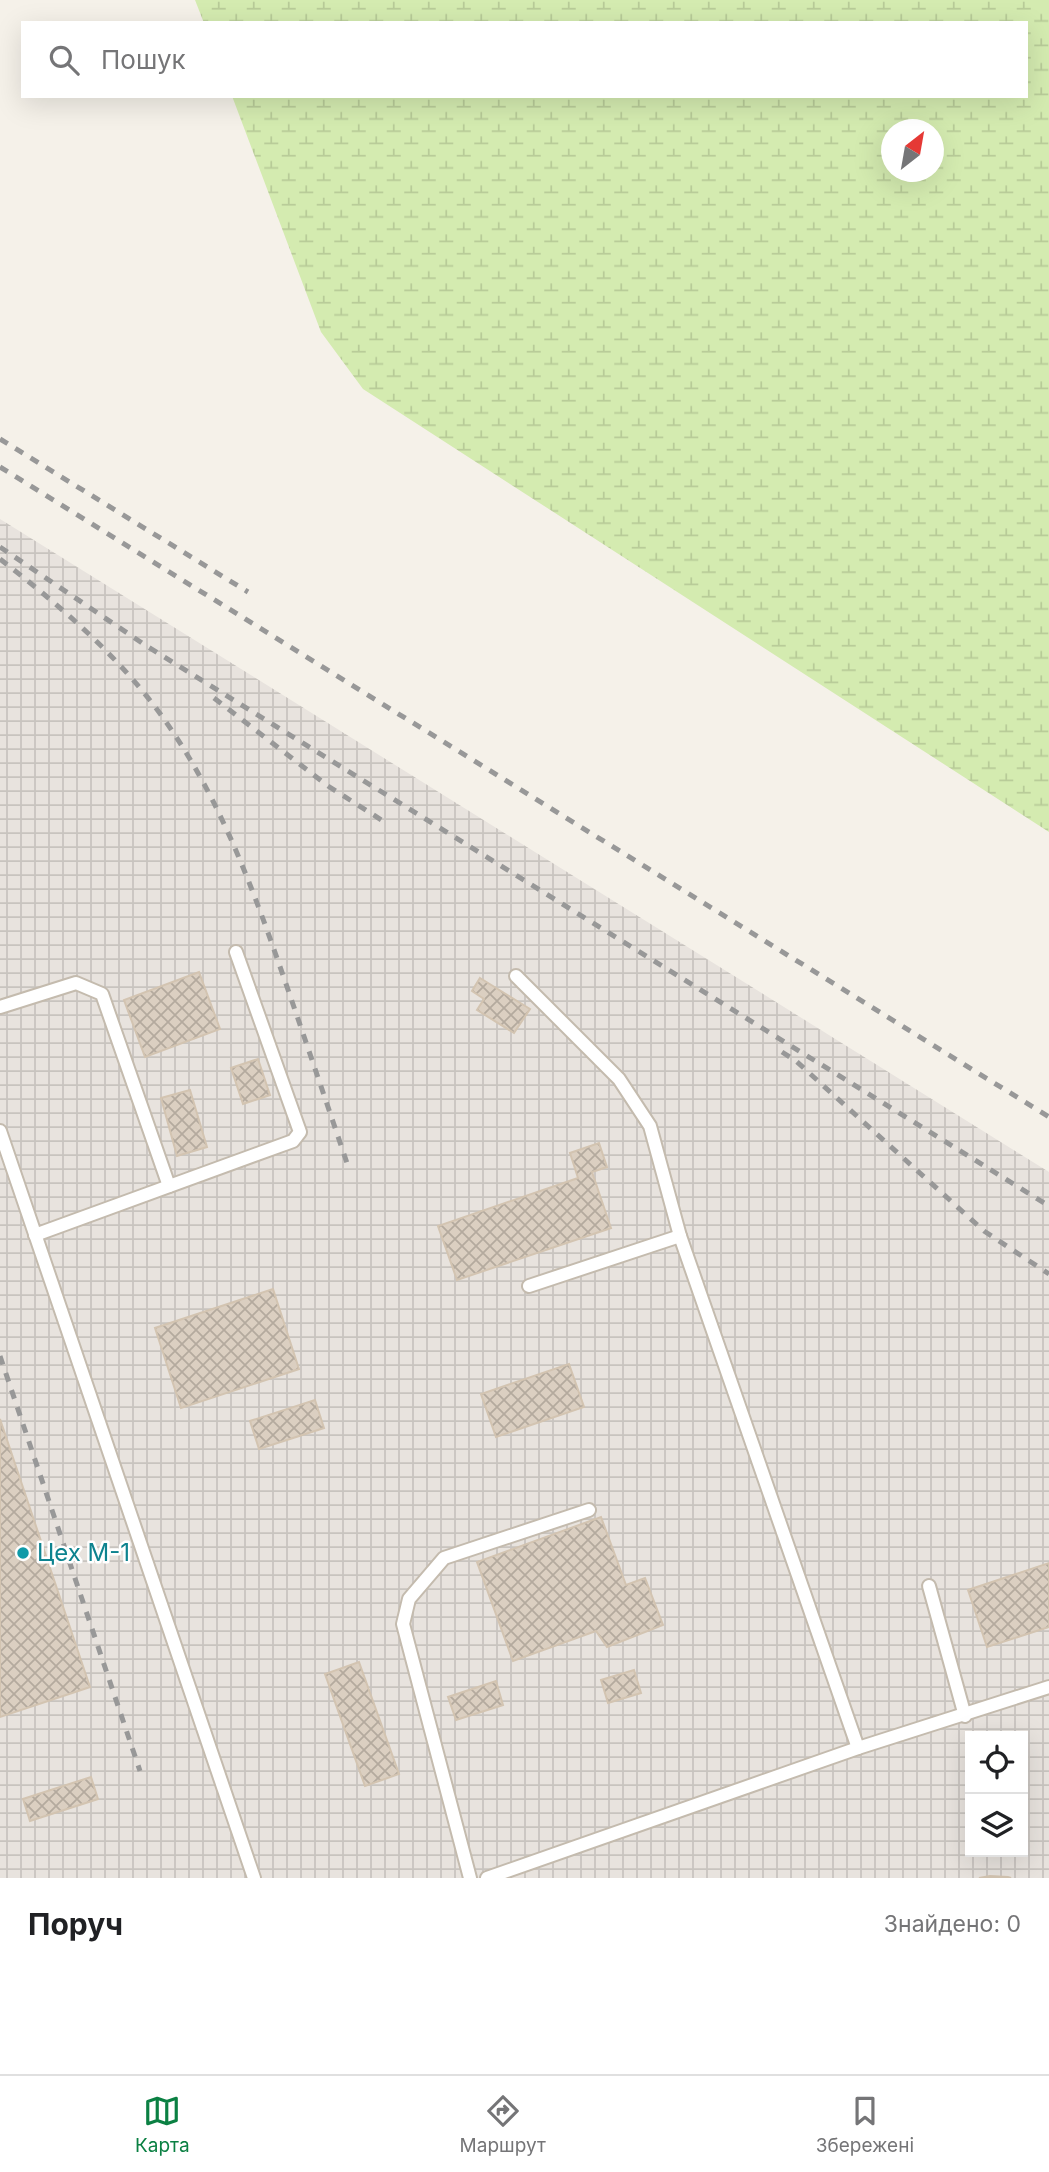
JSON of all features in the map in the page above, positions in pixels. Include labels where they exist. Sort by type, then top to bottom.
[{"type":"lane","points":[[35,1235],[293,1141],[300,1132],[236,952]]},
{"type":"lane","points":[[516,976],[619,1079],[650,1126],[680,1236],[858,1748]]},
{"type":"lane","points":[[0,1007],[76,983],[102,993],[169,1186]]},
{"type":"lane","points":[[0,1131],[254,1878]]},
{"type":"lane","points":[[529,1286],[680,1236]]},
{"type":"lane","points":[[470,1878],[403,1624],[409,1599],[444,1558],[589,1510]]},
{"type":"lane","points":[[929,1586],[965,1716]]},
{"type":"lane","points":[[487,1878],[858,1748],[1049,1687]]},
{"type":"shaded area","points":[[0,519],[1049,1172],[1049,1878],[0,1878]]},
{"type":"green space","points":[[195,0],[1049,0],[1049,832],[363,389],[321,332],[233,98],[1028,98],[1028,21],[203,21]]},
{"type":"building","points":[[199,972],[220,1029],[145,1057],[124,1000]]},
{"type":"building","points":[[480,978],[530,1009],[514,1033],[477,1010],[484,999],[472,991]]},
{"type":"building","points":[[258,1059],[270,1095],[243,1104],[231,1068]]},
{"type":"building","points":[[190,1090],[207,1147],[177,1156],[161,1098]]},
{"type":"building","points":[[599,1143],[607,1167],[592,1172],[611,1228],[457,1280],[438,1226],[578,1178],[570,1153]]},
{"type":"building","points":[[273,1289],[299,1369],[181,1408],[155,1328]]},
{"type":"building","points":[[569,1364],[584,1407],[496,1437],[481,1394]]},
{"type":"building","points":[[315,1400],[324,1428],[259,1449],[250,1421]]},
{"type":"building","name":"Цех М-1","points":[[0,1419],[90,1687],[0,1717]]},
{"type":"building","points":[[601,1517],[626,1585],[645,1578],[663,1625],[607,1647],[596,1631],[513,1661],[477,1562]]},
{"type":"building","points":[[1049,1563],[1049,1627],[987,1647],[968,1590]]},
{"type":"building","points":[[359,1662],[399,1774],[365,1786],[325,1674]]},
{"type":"building","points":[[634,1670],[641,1693],[608,1703],[601,1680]]},
{"type":"building","points":[[496,1681],[503,1705],[456,1720],[448,1697]]},
{"type":"building","points":[[91,1777],[98,1799],[30,1821],[23,1799]]},
{"type":"building","points":[[1008,1877],[1011,1878],[979,1878]]},
{"type":"railway","points":[[0,439],[248,592]]},
{"type":"railway","points":[[0,467],[1049,1117]]},
{"type":"railway","points":[[0,547],[145,645],[1049,1206]]},
{"type":"railway","points":[[0,559],[55,604],[108,653],[140,688],[188,755],[226,827],[257,903],[348,1166]]},
{"type":"railway","points":[[214,698],[328,786],[383,821]]},
{"type":"railway","points":[[782,1052],[796,1061],[984,1231],[1049,1274]]},
{"type":"railway","points":[[0,1356],[140,1771]]},
{"type":"place","name":"Цех М-1","points":[[23,1553]]}]
